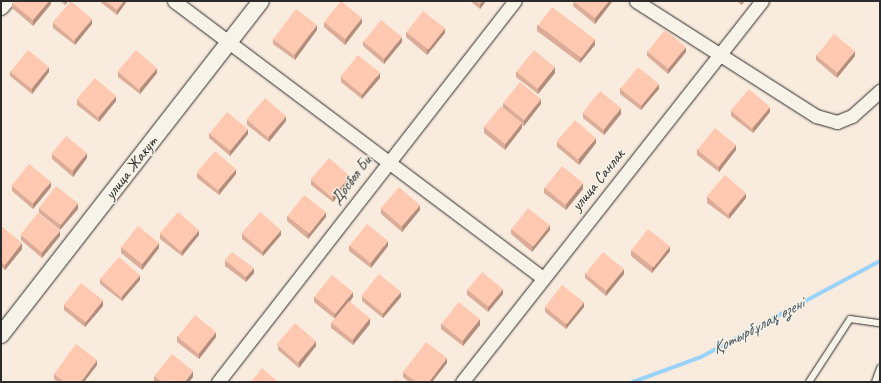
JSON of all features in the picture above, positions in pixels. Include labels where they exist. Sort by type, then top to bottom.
[{"type":"street","points":[[1,8],[7,1]]},
{"type":"street","points":[[174,1],[388,160],[541,277]]},
{"type":"street","name":"улица Жакут","points":[[1,335],[261,1]]},
{"type":"street","name":"Досбол Би","points":[[218,382],[388,160],[515,1]]},
{"type":"street","points":[[636,1],[816,116],[837,122],[852,116],[880,91]]},
{"type":"street","name":"улица Санлак","points":[[462,382],[541,277],[762,1]]},
{"type":"lane","points":[[809,382],[850,319],[880,324]]},
{"type":"lane","points":[[875,382],[880,368]]},
{"type":"building","points":[[14,1],[49,1],[33,20],[12,3]]},
{"type":"building","points":[[71,1],[92,19],[74,41],[53,22]]},
{"type":"building","points":[[106,1],[124,1],[117,10]]},
{"type":"building","points":[[341,1],[362,18],[345,39],[324,22]]},
{"type":"building","points":[[573,1],[609,1],[595,18]]},
{"type":"building","points":[[552,7],[595,39],[581,58],[538,25]]},
{"type":"building","points":[[296,9],[317,25],[294,55],[273,39]]},
{"type":"building","points":[[423,11],[445,28],[428,50],[406,32]]},
{"type":"building","points":[[381,20],[402,37],[384,59],[363,42]]},
{"type":"building","points":[[665,30],[686,47],[668,69],[647,52]]},
{"type":"building","points":[[834,34],[855,51],[837,73],[816,56]]},
{"type":"building","points":[[28,50],[49,67],[31,89],[10,72]]},
{"type":"building","points":[[136,50],[157,68],[139,90],[118,71]]},
{"type":"building","points":[[534,50],[555,67],[537,89],[516,72]]},
{"type":"building","points":[[358,55],[380,73],[362,94],[340,77]]},
{"type":"building","points":[[638,67],[659,84],[641,106],[620,89]]},
{"type":"building","points":[[95,78],[116,96],[98,118],[77,99]]},
{"type":"building","points":[[520,82],[541,99],[524,120],[503,103]]},
{"type":"building","points":[[749,89],[770,107],[752,129],[731,110]]},
{"type":"building","points":[[600,91],[621,108],[603,130],[582,113]]},
{"type":"building","points":[[265,98],[286,116],[268,138],[247,119]]},
{"type":"building","points":[[501,106],[522,123],[505,144],[484,127]]},
{"type":"building","points":[[227,112],[248,129],[230,151],[209,134]]},
{"type":"building","points":[[575,120],[596,138],[578,160],[557,141]]},
{"type":"building","points":[[715,128],[736,145],[718,167],[697,150]]},
{"type":"building","points":[[66,136],[87,153],[73,171],[52,154]]},
{"type":"building","points":[[215,151],[236,169],[218,191],[197,172]]},
{"type":"building","points":[[329,158],[350,176],[332,198],[311,179]]},
{"type":"building","points":[[29,164],[51,182],[33,203],[11,186]]},
{"type":"building","points":[[562,166],[583,183],[565,205],[544,188]]},
{"type":"building","points":[[725,175],[746,193],[728,215],[707,196]]},
{"type":"building","points":[[56,186],[78,203],[61,225],[39,208]]},
{"type":"building","points":[[399,187],[420,205],[402,227],[381,208]]},
{"type":"building","points":[[304,195],[326,212],[309,234],[287,216]]},
{"type":"building","points":[[528,208],[550,225],[533,247],[511,229]]},
{"type":"building","points":[[178,212],[199,230],[181,252],[160,233]]},
{"type":"building","points":[[260,212],[281,230],[263,252],[242,233]]},
{"type":"building","points":[[38,213],[60,231],[42,252],[20,235]]},
{"type":"building","points":[[367,224],[388,241],[370,263],[349,246]]},
{"type":"building","points":[[1,226],[22,243],[5,265],[1,262]]},
{"type":"building","points":[[138,226],[159,243],[142,264],[121,247]]},
{"type":"building","points":[[648,229],[670,246],[653,268],[631,250]]},
{"type":"building","points":[[232,252],[254,268],[246,277],[225,260]]},
{"type":"building","points":[[603,252],[624,269],[606,291],[585,274]]},
{"type":"building","points":[[119,257],[140,275],[121,297],[100,279]]},
{"type":"building","points":[[482,272],[503,289],[489,307],[468,290]]},
{"type":"building","points":[[379,274],[401,292],[383,313],[361,296]]},
{"type":"building","points":[[332,275],[353,292],[335,314],[314,297]]},
{"type":"building","points":[[81,283],[103,300],[86,322],[64,305]]},
{"type":"building","points":[[562,285],[584,302],[567,324],[545,307]]},
{"type":"building","points":[[349,301],[370,318],[352,340],[331,323]]},
{"type":"building","points":[[459,302],[480,319],[462,341],[441,324]]},
{"type":"building","points":[[195,315],[216,332],[198,354],[177,337]]},
{"type":"building","points":[[295,323],[316,341],[298,363],[277,344]]},
{"type":"building","points":[[426,342],[447,358],[429,382],[416,382],[403,372]]},
{"type":"building","points":[[76,344],[97,360],[81,382],[64,382],[54,374]]},
{"type":"building","points":[[172,354],[193,371],[185,382],[162,382],[154,376]]},
{"type":"building","points":[[262,368],[278,382],[251,382]]},
{"type":"building","points":[[396,379],[401,382],[394,382]]},
{"type":"waterway","name":"Қотырбұлақ өзені","points":[[633,382],[701,357],[880,261]]}]
